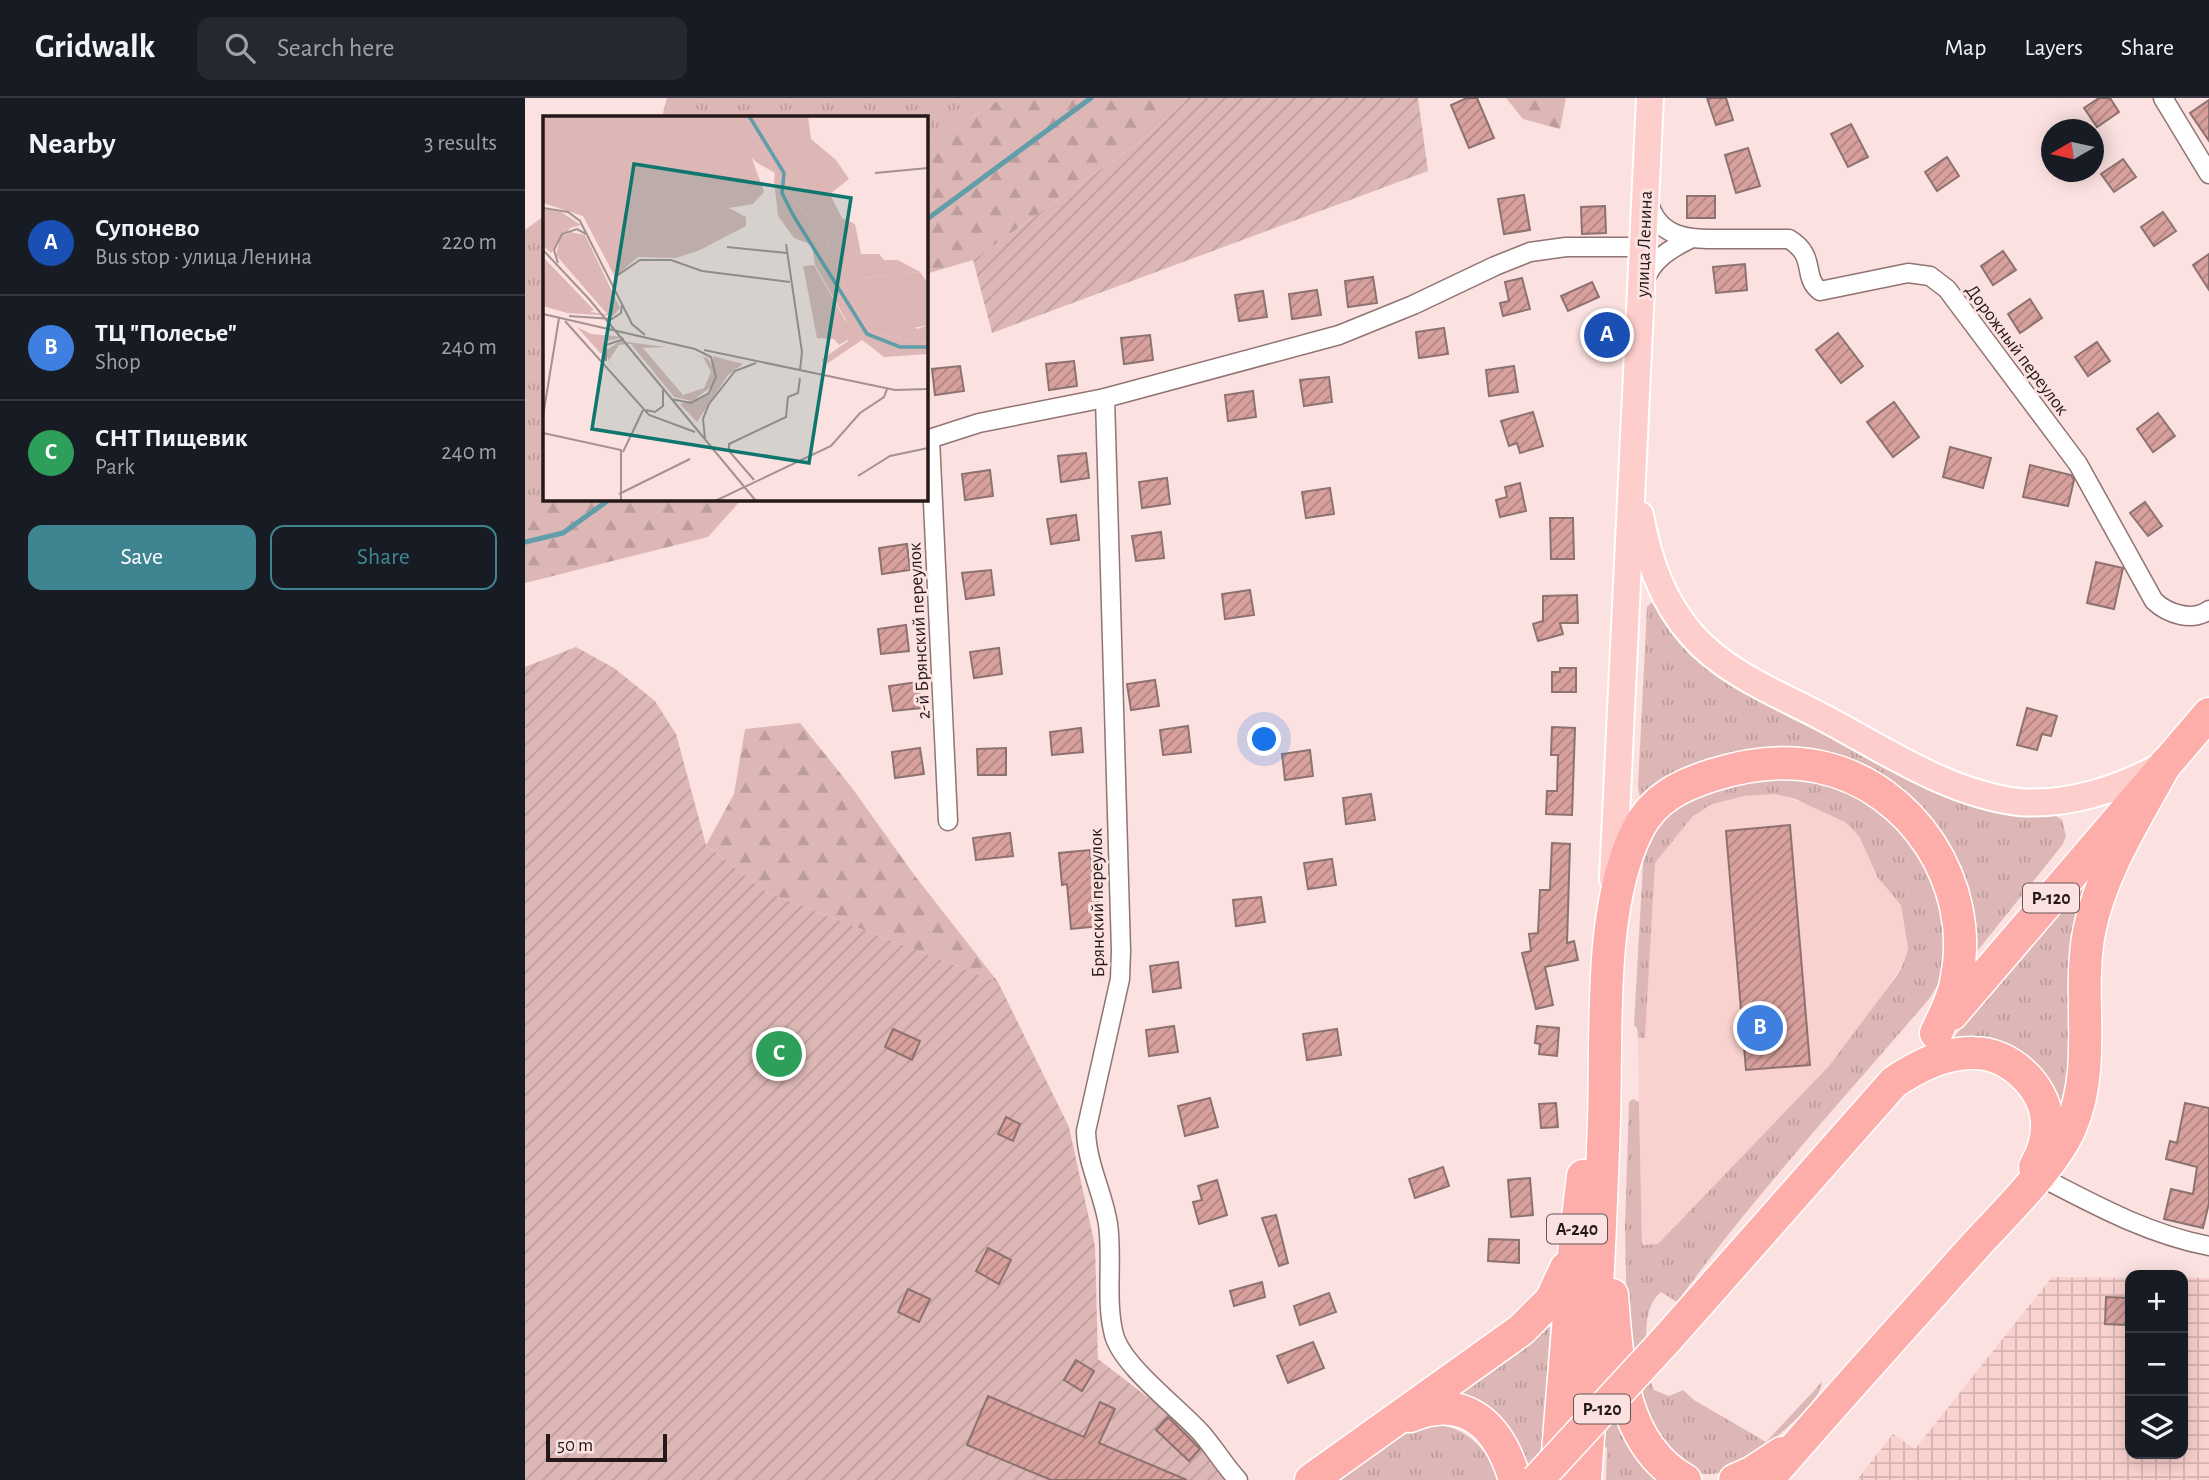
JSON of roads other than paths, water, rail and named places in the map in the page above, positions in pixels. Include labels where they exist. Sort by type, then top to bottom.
[{"type":"highway","name":"Р-120","points":[[1537,1480],[1667,1339],[1894,1082],[2209,714]]},
{"type":"highway","points":[[1611,919],[1619,884],[1638,829],[1647,814],[1669,793],[1699,779],[1766,763],[1803,764],[1838,772],[1875,790],[1908,816],[1934,849],[1944,869],[1952,892],[1960,939],[1958,975],[1953,994],[1936,1032]]},
{"type":"highway","points":[[1767,1480],[2028,1186],[2066,1139],[2078,1105],[2084,1064],[2087,950],[2094,912],[2113,862],[2166,763]]},
{"type":"highway","name":"А-240","points":[[1585,1480],[1602,1186],[1611,919]]},
{"type":"highway","name":"А-240","points":[[1556,1480],[1575,1243],[1608,980]]},
{"type":"highway","points":[[1894,1082],[1924,1064],[1965,1053],[2001,1058],[2025,1076],[2042,1104],[2047,1119],[2047,1134],[2028,1186]]},
{"type":"highway","points":[[1602,1186],[1614,1325],[1627,1398],[1638,1432],[1646,1446],[1663,1466],[1685,1480]]},
{"type":"highway","points":[[1311,1480],[1491,1353],[1539,1314],[1558,1287],[1575,1243]]},
{"type":"highway","points":[[1372,1437],[1417,1413],[1441,1408],[1463,1410],[1482,1423],[1503,1447],[1515,1480]]},
{"type":"highway","points":[[1735,1480],[1771,1462],[1805,1435]]},
{"type":"main road","name":"улица Ленина","points":[[1635,432],[1650,98]]},
{"type":"main road","points":[[1635,432],[1638,499],[1651,563],[1676,614],[1693,636],[1730,667],[1939,778],[1993,797],[2038,803],[2079,796],[2134,779],[2166,763]]},
{"type":"main road","name":"А-240","points":[[1611,919],[1635,432]]},
{"type":"street","points":[[2163,98],[2209,174]]},
{"type":"street","points":[[1645,185],[1655,217],[1673,233],[1691,239]]},
{"type":"street","points":[[1642,290],[1647,272],[1654,264],[1664,254],[1691,239]]},
{"type":"street","name":"Дорожный переулок","points":[[1691,239],[1789,239],[1799,245],[1806,255],[1813,286],[1820,291],[1908,273],[1930,276],[1947,289],[2078,464],[2154,600],[2161,607],[2179,614],[2192,616],[2209,610]]},
{"type":"street","points":[[928,439],[979,423],[1105,398],[1339,335],[1530,252],[1558,247],[1644,247]]},
{"type":"street","name":"Брянский переулок","points":[[1105,398],[1121,951],[1120,979],[1086,1131],[1087,1152],[1107,1221],[1111,1318],[1119,1348],[1130,1363],[1202,1434],[1238,1480]]},
{"type":"street","name":"2-й Брянский переулок","points":[[928,439],[948,821]]},
{"type":"street","points":[[2028,1186],[2170,1237],[2209,1246]]},
{"type":"waterway","points":[[927,219],[1091,98]]},
{"type":"waterway","points":[[525,542],[563,533],[609,500]]},
{"type":"place","name":"Супонево","points":[[1607,335]]},
{"type":"place","name":"ТЦ \"Полесье\"","points":[[1760,1028]]},
{"type":"place","name":"СНТ Пищевик","points":[[779,1054]]}]
